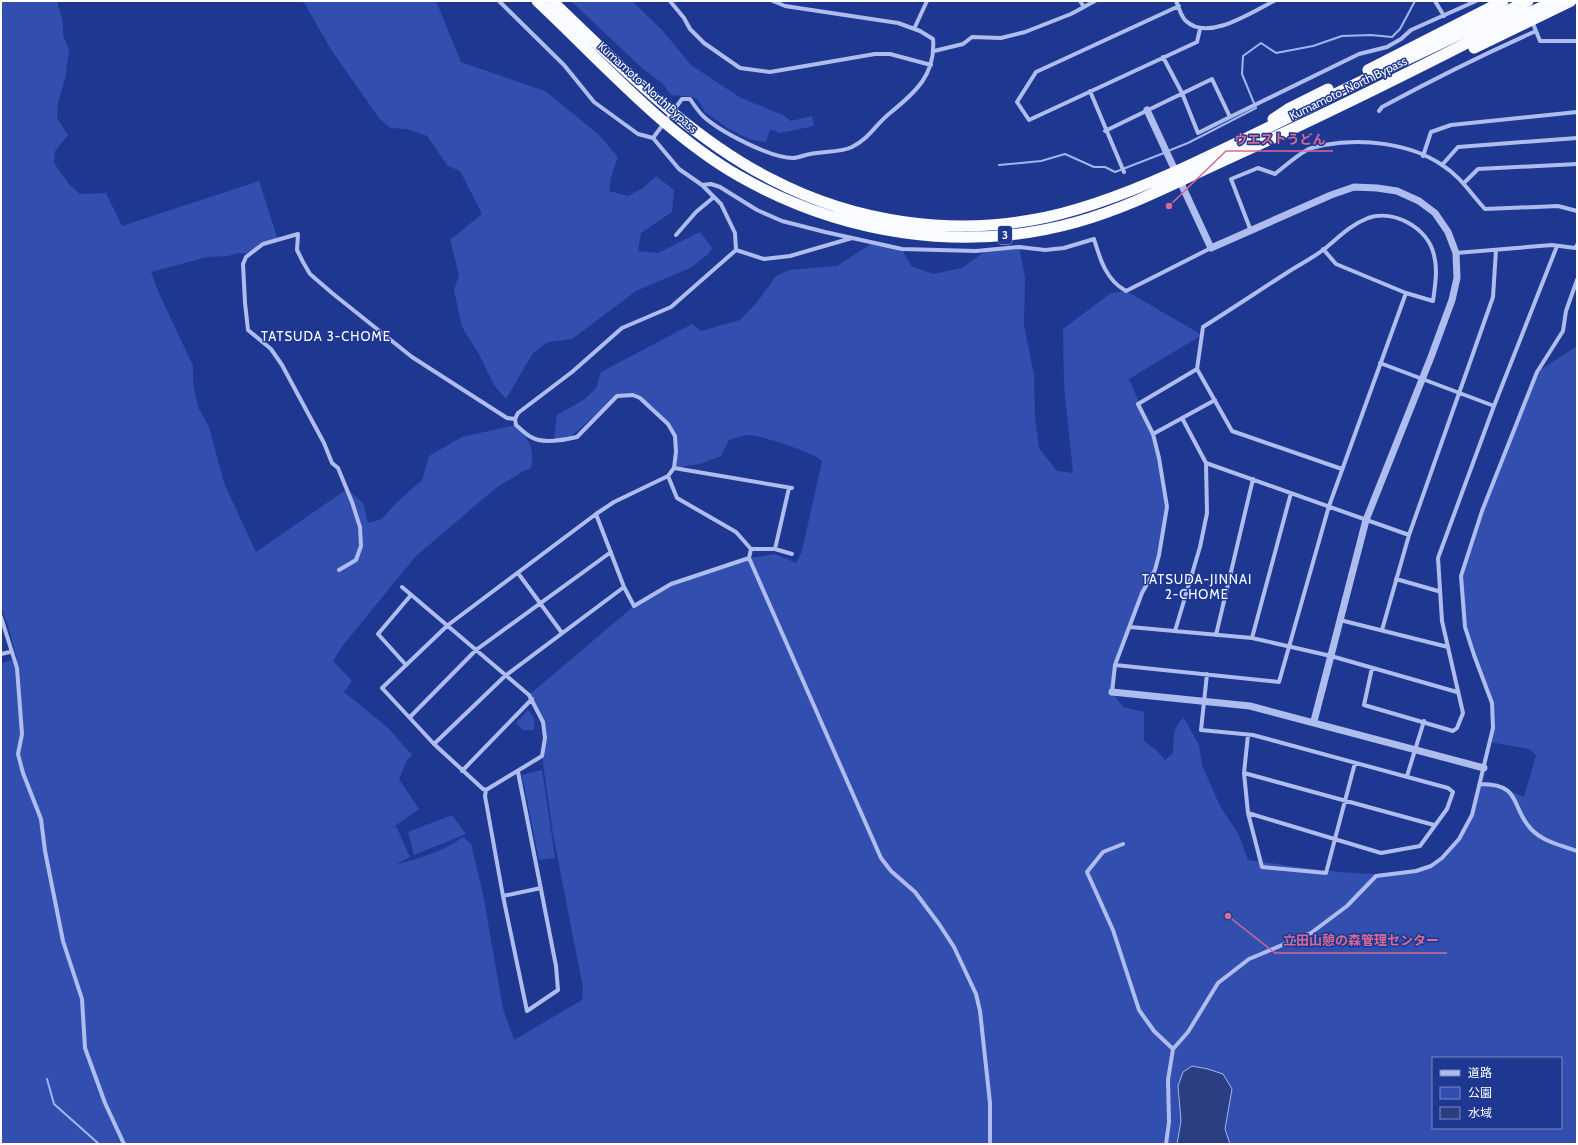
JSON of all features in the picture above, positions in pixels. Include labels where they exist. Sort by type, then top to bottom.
[{"type":"highway","name":"Kumamoto-North Bypass","points":[[537,1],[676,132],[737,175],[774,194],[840,220],[911,234],[943,237],[985,236],[1040,230],[1077,222],[1147,198],[1178,177],[1241,141],[1502,19],[1555,1]]},
{"type":"highway","name":"Kumamoto-North Bypass","points":[[552,1],[684,123],[749,167],[791,189],[864,214],[928,225],[972,226],[1046,217],[1178,177],[1365,94],[1502,19],[1528,1]]},
{"type":"highway","points":[[1241,141],[1288,109],[1503,1]]},
{"type":"highway","points":[[1365,94],[1395,85],[1571,1]]},
{"type":"street","points":[[499,1],[564,64],[594,102],[638,134],[652,138],[679,169],[702,185],[722,204],[735,233],[736,250]]},
{"type":"street","points":[[670,1],[684,18],[690,29],[709,47],[740,68],[770,72],[876,54],[890,54],[931,65]]},
{"type":"street","points":[[652,138],[682,99],[690,99],[703,115],[714,125],[744,142],[772,154],[793,158],[810,154],[826,153],[851,147],[867,137],[883,118],[901,104],[925,79],[931,65],[934,51],[934,39],[898,23],[785,6],[773,1]]},
{"type":"street","points":[[914,29],[927,1]]},
{"type":"street","points":[[1080,1],[1084,7]]},
{"type":"street","points":[[934,51],[963,44],[972,37],[1001,38],[1025,32],[1071,14],[1095,1]]},
{"type":"street","points":[[1176,1],[1185,20],[1200,29],[1230,24],[1274,1]]},
{"type":"street","points":[[1435,1],[1444,16]]},
{"type":"street","points":[[1164,57],[1182,93],[1198,133],[1359,54],[1387,47],[1401,39],[1411,30],[1476,1]]},
{"type":"street","points":[[1522,1],[1540,41],[1577,41]]},
{"type":"street","points":[[1179,6],[1036,72],[1017,102],[1029,120],[1196,42],[1200,29]]},
{"type":"street","points":[[1379,111],[1382,107],[1409,92],[1536,31]]},
{"type":"street","points":[[1106,131],[1182,93],[1212,80],[1230,117]]},
{"type":"street","points":[[1090,91],[1124,172]]},
{"type":"street","points":[[1147,110],[1211,248]]},
{"type":"street","points":[[1423,156],[1431,132],[1452,125],[1577,112]]},
{"type":"street","points":[[1442,165],[1458,147],[1577,138]]},
{"type":"street","points":[[1252,231],[1231,180],[1258,168],[1275,174],[1308,149],[1339,142],[1386,145],[1423,156],[1442,165],[1464,184],[1485,209],[1558,206],[1577,211]]},
{"type":"street","points":[[1464,184],[1478,169],[1577,164]]},
{"type":"street","points":[[702,185],[711,184],[720,187],[757,210],[782,221],[902,249],[976,251],[1019,247],[1045,250],[1064,248],[1094,239],[1104,270],[1120,288],[1126,291],[1211,248],[1347,189],[1377,188],[1407,195],[1427,206],[1442,222],[1448,232],[1456,253],[1457,278],[1452,300],[1423,379],[1366,520],[1314,722]]},
{"type":"street","points":[[676,235],[696,212],[714,197]]},
{"type":"street","points":[[1324,249],[1336,264],[1406,293],[1433,301],[1436,264],[1431,247],[1423,234],[1411,224],[1388,216],[1368,218],[1352,226],[1324,249],[1203,327],[1197,369],[1232,431],[1342,469]]},
{"type":"street","points":[[340,570],[356,560],[361,546],[360,527],[352,502],[338,468],[332,463],[324,443],[282,364],[271,349],[248,330],[245,310],[243,264],[246,257],[263,244],[298,234],[297,250],[303,262],[310,274],[332,293],[412,356],[506,418],[516,419]]},
{"type":"street","points":[[736,250],[764,259],[790,256],[854,237]]},
{"type":"street","points":[[1456,253],[1557,246],[1575,248],[1577,245]]},
{"type":"street","points":[[1372,668],[1364,705],[1424,721],[1453,731],[1457,728],[1463,713],[1442,622],[1438,591],[1438,558],[1494,406],[1557,246]]},
{"type":"street","points":[[486,790],[482,789],[434,744],[382,688],[448,625],[596,514],[614,502],[668,476],[674,468],[676,452],[675,436],[668,424],[648,404],[633,395],[617,396],[578,437],[554,441],[532,438],[516,425],[516,419],[518,413],[572,372],[622,328],[671,307],[736,250]]},
{"type":"street","points":[[1382,630],[1409,535],[1493,297],[1496,250]]},
{"type":"street","points":[[1166,1144],[1169,1122],[1168,1080],[1173,1049],[1188,1032],[1218,983],[1249,959],[1311,933],[1347,906],[1376,876],[1416,871],[1431,866],[1442,858],[1459,839],[1472,815],[1481,784],[1493,728],[1492,703],[1465,627],[1460,576],[1482,511],[1537,372],[1563,331],[1566,311],[1577,280]]},
{"type":"street","points":[[1115,665],[1279,682],[1329,506],[1406,293]]},
{"type":"street","points":[[1380,363],[1494,406]]},
{"type":"street","points":[[1197,369],[1138,404],[1153,434],[1159,458],[1167,507],[1165,527],[1155,570],[1142,593],[1115,665],[1112,692],[1250,706],[1484,768]]},
{"type":"street","points":[[1153,434],[1215,400]]},
{"type":"street","points":[[1175,631],[1203,536],[1206,513],[1206,463],[1182,418]]},
{"type":"street","points":[[1206,463],[1409,535]]},
{"type":"street","points":[[674,468],[790,488],[774,549]]},
{"type":"street","points":[[668,476],[677,498],[736,532],[751,549],[774,549],[792,554]]},
{"type":"street","points":[[1216,635],[1253,479]]},
{"type":"street","points":[[1252,638],[1291,493]]},
{"type":"street","points":[[596,514],[624,587],[634,606],[671,584],[749,558]]},
{"type":"street","points":[[751,549],[749,558],[881,858],[891,871],[915,892],[939,924],[954,947],[976,994],[980,1011],[990,1103],[990,1144]]},
{"type":"street","points":[[410,717],[476,650],[611,552]]},
{"type":"street","points":[[518,573],[562,633]]},
{"type":"street","points":[[1396,579],[1438,591]]},
{"type":"street","points":[[434,744],[505,676],[624,587]]},
{"type":"street","points":[[402,588],[448,625],[505,676],[530,695],[543,722],[545,745],[542,756],[518,772],[486,790]]},
{"type":"street","points":[[406,665],[378,634],[411,595]]},
{"type":"street","points":[[1,617],[18,678],[19,720],[22,734],[18,754],[23,773],[41,819],[44,851],[63,941],[82,999],[85,1048],[105,1103],[124,1144]]},
{"type":"street","points":[[1340,620],[1448,646]]},
{"type":"street","points":[[1130,627],[1252,638],[1331,656],[1457,692]]},
{"type":"street","points":[[1,654],[10,652]]},
{"type":"street","points":[[1207,674],[1201,730],[1248,735],[1355,764],[1407,776],[1448,788],[1453,792],[1447,809],[1420,846],[1381,853],[1336,838],[1248,813]]},
{"type":"street","points":[[462,771],[532,700]]},
{"type":"street","points":[[1407,776],[1424,721]]},
{"type":"street","points":[[1248,735],[1244,773],[1248,813],[1262,867],[1326,873],[1355,764]]},
{"type":"street","points":[[486,790],[485,796],[503,896],[528,1011],[558,990],[556,966],[518,772]]},
{"type":"street","points":[[1244,773],[1434,825]]},
{"type":"street","points":[[1481,784],[1493,784],[1511,793],[1531,830],[1545,840],[1577,850]]},
{"type":"street","points":[[1123,844],[1103,852],[1087,872],[1113,930],[1139,1010],[1154,1031],[1173,1049]]},
{"type":"street","points":[[503,896],[541,888]]},
{"type":"green space","points":[[1,1],[57,1],[63,23],[63,35],[69,50],[65,79],[58,103],[57,118],[68,135],[55,151],[54,163],[69,184],[80,194],[106,193],[122,226],[259,181],[278,240],[263,244],[251,254],[238,253],[228,256],[207,257],[151,272],[158,291],[193,366],[193,382],[198,407],[209,427],[224,483],[256,552],[347,489],[363,503],[368,523],[382,519],[396,503],[422,480],[429,456],[462,437],[516,425],[530,445],[532,454],[531,468],[497,487],[416,556],[344,644],[333,661],[352,681],[344,692],[387,727],[412,755],[407,760],[399,779],[419,809],[385,833],[396,826],[410,857],[395,865],[439,851],[463,837],[471,844],[483,894],[503,1009],[514,1040],[582,1000],[583,988],[553,834],[542,756],[545,732],[529,695],[634,606],[671,584],[749,558],[775,554],[796,563],[802,551],[822,461],[808,453],[786,445],[747,435],[729,440],[721,456],[700,464],[674,468],[675,436],[668,424],[648,404],[633,395],[617,396],[568,439],[554,441],[557,415],[585,399],[596,388],[601,372],[692,324],[701,331],[740,320],[758,301],[776,276],[789,270],[837,266],[874,242],[902,249],[911,266],[933,274],[962,268],[987,250],[1019,247],[1025,277],[1024,325],[1034,375],[1035,417],[1039,448],[1057,471],[1073,473],[1064,385],[1063,329],[1111,293],[1126,291],[1202,335],[1129,379],[1153,434],[1167,507],[1155,570],[1142,593],[1115,665],[1112,692],[1123,707],[1144,712],[1144,741],[1156,750],[1165,760],[1173,753],[1177,725],[1184,718],[1199,745],[1202,765],[1220,806],[1239,835],[1248,860],[1343,872],[1395,874],[1417,871],[1432,865],[1445,853],[1464,829],[1475,804],[1481,784],[1493,784],[1524,797],[1536,755],[1529,749],[1490,742],[1492,710],[1485,683],[1469,643],[1465,627],[1462,611],[1461,585],[1465,561],[1537,372],[1577,346],[1577,1144],[1,1144],[1,663],[17,659],[7,622],[1,608]]},
{"type":"green space","points":[[303,1],[436,1],[461,62],[545,91],[598,134],[618,157],[612,174],[609,191],[628,196],[643,188],[656,176],[674,190],[672,212],[641,233],[638,251],[658,253],[700,232],[712,248],[709,253],[692,267],[636,291],[572,339],[548,342],[533,353],[506,399],[494,385],[479,354],[462,327],[454,290],[459,275],[450,240],[482,214],[460,171],[448,166],[427,136],[407,129],[390,128],[379,118],[332,51]]},
{"type":"green space","points":[[571,1],[632,1],[663,31],[691,65],[741,98],[783,115],[791,121],[812,116],[814,126],[780,133],[770,129],[766,142],[749,139],[729,129],[705,112],[698,100],[693,97],[671,95],[662,83],[643,69]]},
{"type":"green space","points":[[528,710],[534,718],[534,730],[523,730],[516,723]]},
{"type":"green space","points":[[542,770],[555,858],[539,860],[522,775]]},
{"type":"green space","points":[[452,815],[466,834],[414,855],[408,832]]},
{"type":"water","points":[[1192,1066],[1223,1074],[1232,1089],[1225,1129],[1230,1144],[1177,1144],[1181,1121],[1178,1086],[1183,1072]]},
{"type":"waterway","points":[[1168,151],[1188,143],[1256,108],[1242,74],[1243,56],[1261,43],[1276,53],[1313,46],[1342,36],[1371,35],[1392,37],[1400,29],[1415,1]]},
{"type":"waterway","points":[[999,165],[1041,161],[1065,154],[1094,167],[1105,167],[1115,172],[1164,153]]},
{"type":"waterway","points":[[47,1079],[54,1104],[99,1144]]},
{"type":"place","name":"ウエストうどん","points":[[1169,206]]},
{"type":"place","name":"立田山憩の森管理センター","points":[[1228,916]]},
{"type":"district","name":"TATSUDA 3-CHOME","points":[[326,336]]},
{"type":"district","name":"TATSUDA-JINNAI 2-CHOME","points":[[1197,586]]}]
